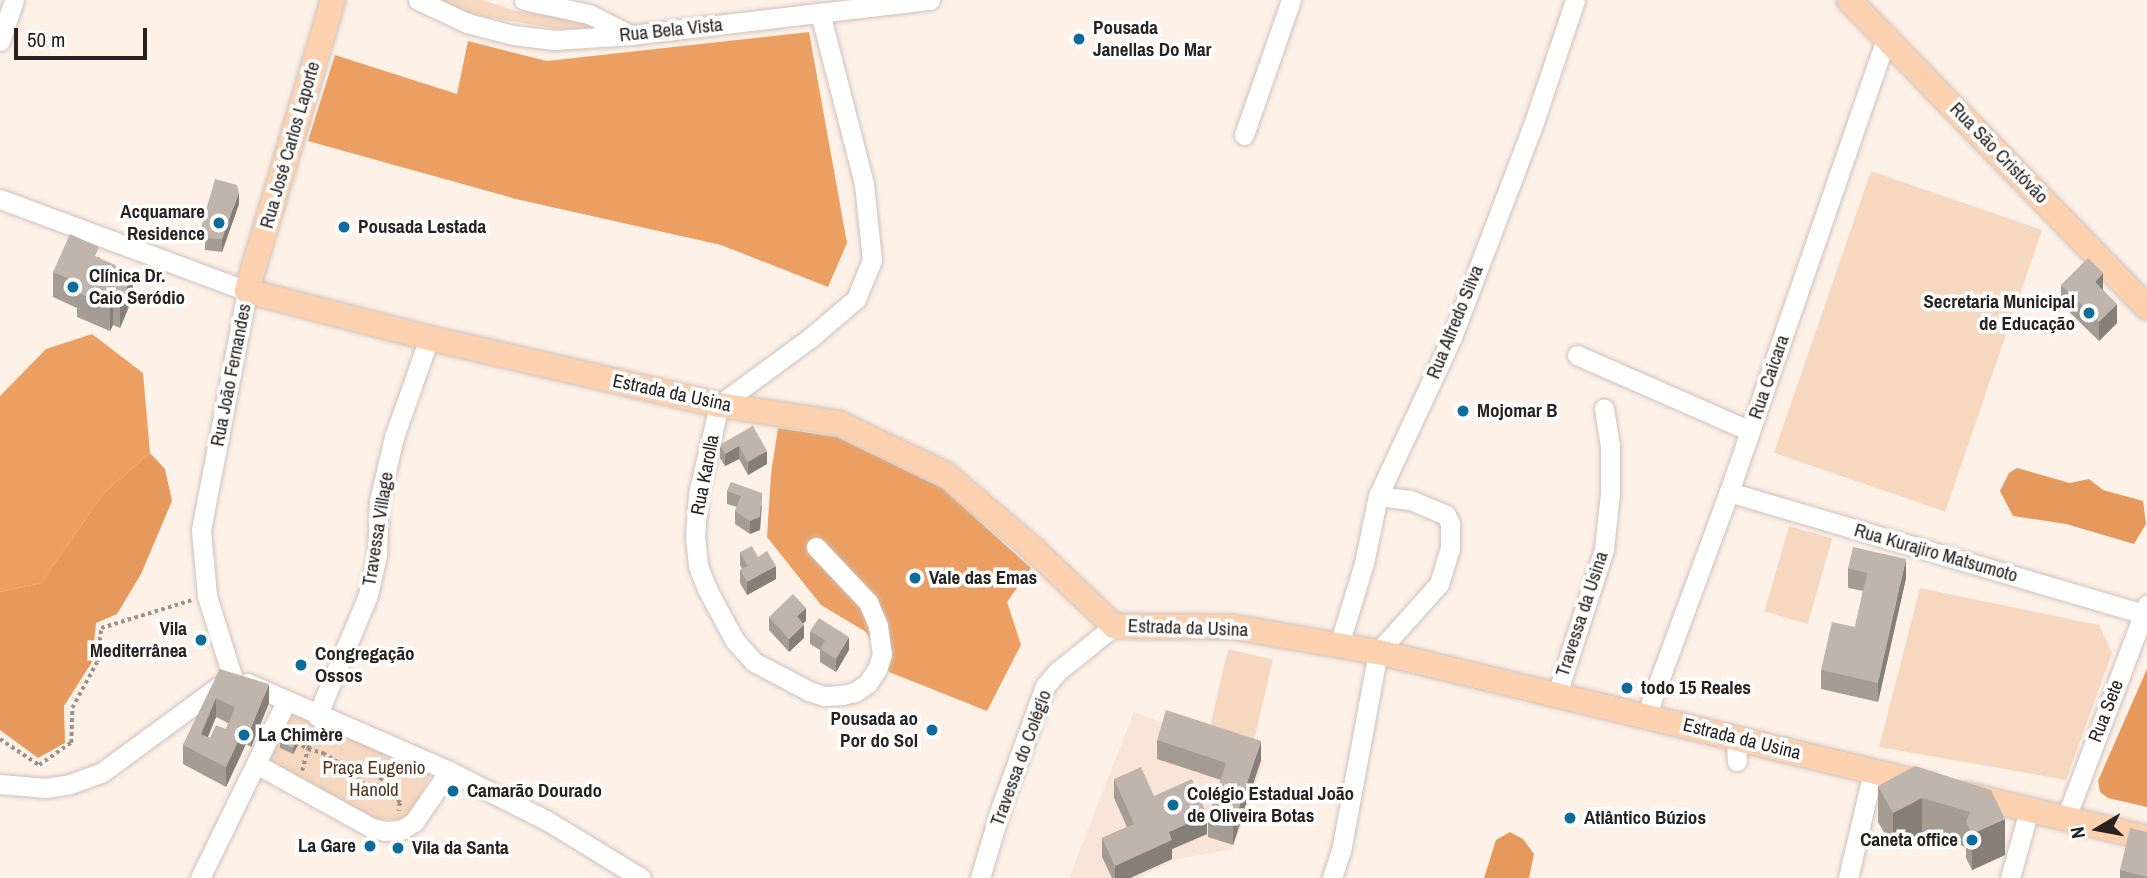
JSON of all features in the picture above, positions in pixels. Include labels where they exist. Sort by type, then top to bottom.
[{"type":"main road","name":"Rua José Carlos Laporte","points":[[247,291],[332,0]]},
{"type":"main road","name":"Rua São Cristóvão","points":[[1849,0],[2147,307]]},
{"type":"main road","name":"Estrada da Usina","points":[[247,291],[429,338],[719,405],[839,423],[945,474],[1032,548],[1114,625],[1233,627],[1378,652],[1646,716],[1736,749],[1873,771],[2147,838]]},
{"type":"street","points":[[0,41],[14,0]]},
{"type":"street","name":"Rua Bela Vista","points":[[418,0],[467,23],[513,35],[555,40],[631,35],[930,0]]},
{"type":"street","points":[[524,0],[589,14],[631,35]]},
{"type":"street","points":[[1244,135],[1291,0]]},
{"type":"street","name":"Rua Alfredo Silva","points":[[1339,645],[1364,563],[1378,496],[1452,337],[1532,128],[1575,0]]},
{"type":"street","points":[[719,405],[809,339],[856,299],[873,260],[864,184],[820,13]]},
{"type":"street","name":"Rua Caicara","points":[[1646,716],[1729,492],[1887,37]]},
{"type":"street","name":"Rua João Fernandes","points":[[0,199],[247,291],[201,530],[207,596],[232,676]]},
{"type":"street","name":"Travessa Village","points":[[317,716],[368,595],[377,555],[379,501],[394,437],[429,338]]},
{"type":"street","points":[[1577,355],[1750,430]]},
{"type":"street","name":"Rua Karolla","points":[[719,405],[698,494],[695,536],[698,565],[707,589],[735,641],[754,662],[809,691],[824,696],[842,695],[855,692],[868,683],[877,669],[882,654],[878,626],[868,602],[816,547]]},
{"type":"street","name":"Travessa da Usina","points":[[1557,694],[1604,549],[1610,494],[1610,446],[1604,408]]},
{"type":"street","name":"Rua Kurajiro Matsumoto","points":[[1729,492],[2145,609]]},
{"type":"street","points":[[1332,878],[1341,851],[1378,652],[1439,584],[1450,549],[1451,531],[1446,516],[1438,510],[1410,500],[1378,496]]},
{"type":"street","name":"Rua Sete","points":[[2066,818],[2145,609]]},
{"type":"street","name":"Travessa do Colégio","points":[[980,878],[1001,807],[1045,686],[1057,672],[1114,625]]},
{"type":"street","points":[[0,784],[46,788],[70,784],[101,773],[232,676],[317,716],[449,771],[546,820],[641,878]]},
{"type":"street","points":[[200,878],[286,702]]},
{"type":"street","points":[[256,764],[372,828],[401,830],[414,822],[449,771]]},
{"type":"street","points":[[1848,878],[1873,771]]},
{"type":"street","points":[[2010,878],[2029,810]]},
{"type":"path","points":[[0,741],[39,765],[71,743],[72,708],[97,662],[101,628],[207,596]]},
{"type":"path","points":[[273,730],[308,749],[323,753],[359,775],[361,783],[392,787],[400,803],[398,820],[401,830]]},
{"type":"path","points":[[377,787],[394,747]]},
{"type":"path","points":[[297,787],[308,749]]},
{"type":"shaded area","points":[[809,32],[847,243],[828,287],[721,245],[516,199],[308,141],[335,55],[457,94],[468,41],[547,61]]},
{"type":"shaded area","points":[[92,334],[143,373],[150,453],[104,493],[41,583],[0,592],[0,396],[46,349]]},
{"type":"shaded area","points":[[778,428],[837,437],[942,488],[1031,568],[1007,602],[1021,645],[987,711],[889,672],[866,632],[821,605],[767,537],[771,474]]},
{"type":"shaded area","points":[[150,453],[165,469],[172,501],[141,574],[117,614],[96,623],[92,662],[64,706],[65,743],[38,758],[0,730],[0,592],[41,583],[104,493]]},
{"type":"shaded area","points":[[2017,468],[2070,483],[2089,479],[2103,490],[2143,501],[2146,524],[2134,544],[2066,524],[2013,516],[2000,491],[2009,473]]},
{"type":"shaded area","points":[[2147,669],[2147,807],[2108,798],[2100,792],[2098,781]]},
{"type":"shaded area","name":"Colégio Estadual João de Oliveira Botas","points":[[1134,712],[1264,761],[1233,849],[1179,859],[1137,878],[1069,878]]},
{"type":"shaded area","points":[[1510,832],[1523,839],[1534,854],[1529,878],[1484,878],[1496,840]]},
{"type":"green space","points":[[441,0],[483,0],[516,11],[589,21],[607,30],[557,29],[470,14]]},
{"type":"green space","points":[[1871,171],[2042,230],[1945,512],[1774,453]]},
{"type":"green space","points":[[1789,526],[1832,538],[1808,624],[1764,612]]},
{"type":"green space","points":[[1920,588],[2099,625],[2112,653],[2066,780],[1879,747]]},
{"type":"green space","points":[[1228,649],[1273,659],[1254,740],[1209,730]]},
{"type":"green space","name":"Praça Eugenio Hanold","points":[[291,706],[433,770],[411,814],[398,820],[377,819],[263,762]]},
{"type":"building","name":"Acquamare Residence","points":[[215,179],[237,185],[239,192],[222,239],[205,238],[207,230],[201,228]]},
{"type":"building","points":[[70,234],[99,247],[95,256],[133,273],[120,303],[113,300],[110,307],[77,292],[81,284],[53,272]]},
{"type":"building","points":[[2088,258],[2103,273],[2095,282],[2117,304],[2099,322],[2061,285]]},
{"type":"building","points":[[753,426],[767,451],[748,462],[739,446],[725,454],[720,445]]},
{"type":"building","points":[[731,482],[762,493],[760,517],[750,521],[735,511],[741,496],[727,491]]},
{"type":"building","points":[[752,546],[758,557],[767,551],[776,566],[747,582],[740,570],[748,566],[740,552]]},
{"type":"building","points":[[1853,547],[1906,559],[1878,683],[1821,670],[1832,622],[1855,627],[1867,573],[1848,568]]},
{"type":"building","points":[[793,594],[806,608],[797,616],[804,625],[789,639],[769,617]]},
{"type":"building","points":[[819,618],[849,637],[836,659],[820,649],[825,640],[810,631]]},
{"type":"building","points":[[220,669],[269,684],[251,728],[246,725],[226,767],[183,745]],"holes":[[[216,698],[235,707],[226,729],[216,725],[210,738],[201,734]]]},
{"type":"building","points":[[1166,710],[1261,741],[1233,826],[1208,818],[1226,763],[1157,740]]},
{"type":"building","points":[[285,732],[298,738],[293,748],[280,742]]},
{"type":"building","points":[[1915,766],[1991,790],[2005,819],[1972,834],[1966,822],[1970,812],[1922,798],[1893,813],[1878,786]]},
{"type":"building","points":[[1141,767],[1154,796],[1192,779],[1207,815],[1169,832],[1172,840],[1115,866],[1102,838],[1134,824],[1114,779]]},
{"type":"building","points":[[2130,828],[2147,832],[2147,877],[2120,870]]},
{"type":"place","name":"Pousada Janellas Do Mar","points":[[1079,39]]},
{"type":"place","name":"Acquamare Residence","points":[[219,223]]},
{"type":"place","name":"Pousada Lestada","points":[[344,227]]},
{"type":"place","name":"Clínica Dr. Caio Seródio","points":[[73,287]]},
{"type":"place","name":"Secretaria Municipal de Educação","points":[[2089,313]]},
{"type":"place","name":"Mojomar B","points":[[1463,411]]},
{"type":"place","name":"Vale das Emas","points":[[915,578]]},
{"type":"place","name":"Vila Mediterrânea","points":[[201,640]]},
{"type":"place","name":"Congregação Ossos","points":[[301,665]]},
{"type":"place","name":"todo 15 Reales","points":[[1627,688]]},
{"type":"place","name":"Pousada ao Por do Sol","points":[[932,730]]},
{"type":"place","name":"La Chimère","points":[[244,735]]},
{"type":"place","name":"Camarão Dourado","points":[[453,791]]},
{"type":"place","name":"Colégio Estadual João de Oliveira Botas","points":[[1173,805]]},
{"type":"place","name":"Atlântico Búzios","points":[[1570,818]]},
{"type":"place","name":"Caneta office","points":[[1972,840]]},
{"type":"place","name":"La Gare","points":[[370,846]]},
{"type":"place","name":"Vila da Santa","points":[[398,848]]}]
